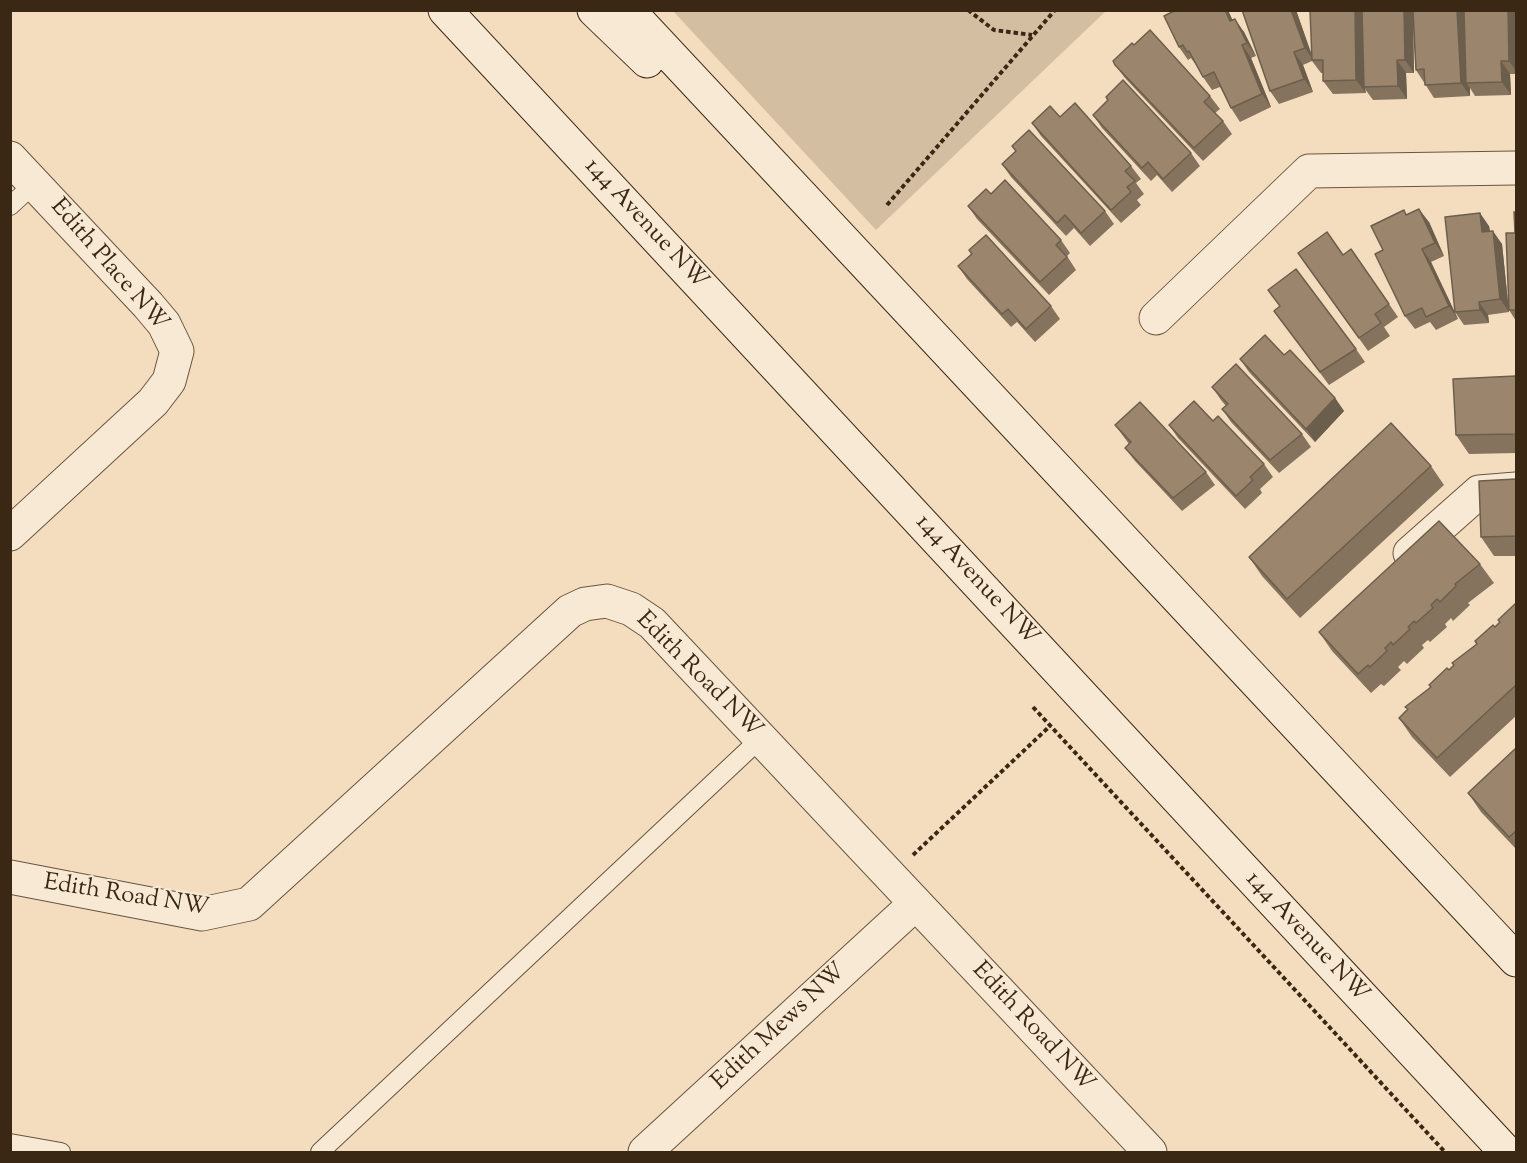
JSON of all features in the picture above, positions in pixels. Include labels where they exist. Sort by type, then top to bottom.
[{"type":"main road","name":"144 Avenue NW","points":[[445,10],[1506,1152]]},
{"type":"main road","points":[[594,10],[886,286]]},
{"type":"main road","points":[[628,10],[1516,960]]},
{"type":"main road","name":"Edith Place NW","points":[[10,158],[148,305],[164,324],[177,351],[169,381],[153,402],[10,534]]},
{"type":"main road","points":[[1156,318],[1309,171],[1516,168]]},
{"type":"main road","points":[[1384,576],[1479,492],[1516,489]]},
{"type":"main road","name":"Edith Road NW","points":[[10,877],[202,914],[249,904],[570,611],[597,601],[631,609],[652,623],[1150,1152]]},
{"type":"main road","name":"Edith Mews NW","points":[[645,1152],[915,904]]},
{"type":"main road","points":[[1437,1078],[1516,1148]]},
{"type":"lane","points":[[10,206],[34,184]]},
{"type":"lane","points":[[320,1152],[761,738]]},
{"type":"lane","points":[[10,1143],[60,1152]]},
{"type":"path","points":[[968,10],[994,30],[1032,35]]},
{"type":"path","points":[[887,205],[1055,10]]},
{"type":"path","points":[[1033,707],[1445,1152]]},
{"type":"path","points":[[908,860],[1050,726]]},
{"type":"shaded area","points":[[673,11],[1106,11],[876,230]]},
{"type":"building","points":[[1176,10],[1225,10],[1230,21],[1235,19],[1247,43],[1242,45],[1262,94],[1231,108],[1214,72],[1203,77],[1189,51],[1187,52],[1183,45],[1179,47],[1164,16]]},
{"type":"building","points":[[1242,10],[1291,10],[1305,48],[1294,52],[1304,79],[1270,91]]},
{"type":"building","points":[[1310,10],[1355,10],[1356,80],[1323,81],[1323,60],[1312,60]]},
{"type":"building","points":[[1362,10],[1404,10],[1405,60],[1397,60],[1398,86],[1364,87]]},
{"type":"building","points":[[1413,10],[1457,10],[1461,83],[1425,85],[1424,69],[1416,70]]},
{"type":"building","points":[[1464,10],[1508,10],[1509,61],[1501,61],[1502,82],[1466,83]]},
{"type":"building","points":[[1515,10],[1516,10],[1516,64]]},
{"type":"building","points":[[1150,30],[1210,96],[1204,102],[1223,121],[1194,148],[1113,61]]},
{"type":"building","points":[[1123,80],[1191,153],[1163,179],[1148,162],[1142,168],[1093,115],[1108,100],[1106,97]]},
{"type":"building","points":[[1075,103],[1131,166],[1125,171],[1135,181],[1127,187],[1131,192],[1111,210],[1032,123],[1050,106],[1060,117]]},
{"type":"building","points":[[1029,130],[1105,211],[1081,233],[1065,215],[1057,223],[1002,164],[1016,151],[1012,146]]},
{"type":"building","points":[[1005,180],[1061,240],[1056,245],[1067,257],[1040,282],[968,206],[986,189],[991,194]]},
{"type":"building","points":[[1419,209],[1435,243],[1422,249],[1449,306],[1426,317],[1422,308],[1405,316],[1375,254],[1383,250],[1371,226],[1404,210],[1406,215]]},
{"type":"building","points":[[1514,212],[1516,212],[1516,310],[1509,310],[1506,233],[1515,233]]},
{"type":"building","points":[[1480,213],[1482,232],[1493,231],[1500,299],[1479,302],[1480,310],[1455,312],[1445,217]]},
{"type":"building","points":[[1327,232],[1343,255],[1351,249],[1389,304],[1375,314],[1381,323],[1359,338],[1298,253]]},
{"type":"building","points":[[986,235],[1051,306],[1026,329],[1008,309],[1002,314],[958,266],[972,254],[969,250]]},
{"type":"building","points":[[1296,269],[1356,349],[1320,372],[1274,311],[1280,306],[1268,290]]},
{"type":"building","points":[[1265,335],[1284,355],[1290,350],[1335,398],[1306,429],[1240,359]]},
{"type":"building","points":[[1236,364],[1302,434],[1270,460],[1222,409],[1228,404],[1212,387]]},
{"type":"building","points":[[1516,376],[1516,434],[1456,435],[1453,379]]},
{"type":"building","points":[[1194,401],[1213,421],[1218,416],[1264,464],[1250,477],[1253,480],[1236,496],[1169,425]]},
{"type":"building","points":[[1140,402],[1206,472],[1173,498],[1125,448],[1131,442],[1115,425]]},
{"type":"building","points":[[1391,423],[1431,466],[1287,599],[1249,557]]},
{"type":"building","points":[[1516,479],[1516,536],[1481,537],[1479,481]]},
{"type":"building","points":[[1439,521],[1480,564],[1455,584],[1456,586],[1440,602],[1437,599],[1431,605],[1433,608],[1416,623],[1414,621],[1408,627],[1410,629],[1393,645],[1391,642],[1385,648],[1387,651],[1370,667],[1368,665],[1358,674],[1319,632]]},
{"type":"building","points":[[1516,603],[1516,685],[1437,758],[1399,718],[1408,709],[1405,707],[1431,687],[1429,685],[1447,668],[1449,670],[1454,665],[1452,663],[1477,644],[1475,641],[1493,625],[1495,627],[1500,622],[1498,620]]},
{"type":"building","points":[[1516,748],[1516,831],[1509,837],[1468,793]]}]
